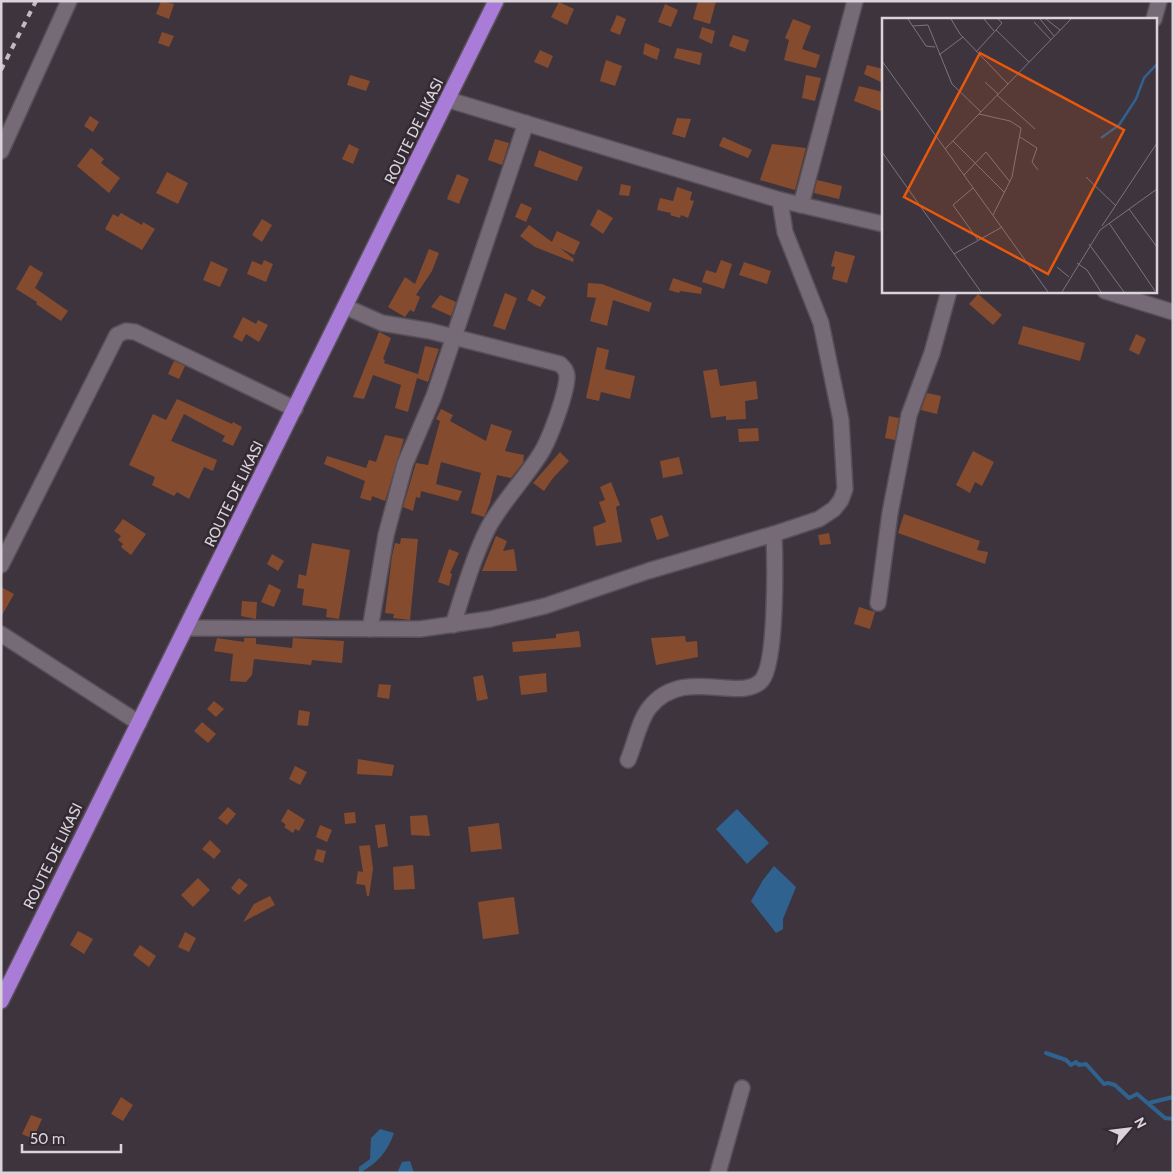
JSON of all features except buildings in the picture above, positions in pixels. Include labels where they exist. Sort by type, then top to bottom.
[{"type":"highway","name":"ROUTE DE LIKASI","points":[[1,1001],[449,100],[496,1]]},
{"type":"street","points":[[1,152],[69,1]]},
{"type":"street","points":[[801,205],[855,1]]},
{"type":"street","points":[[1154,18],[1159,1]]},
{"type":"street","points":[[449,100],[780,200],[882,224]]},
{"type":"street","points":[[370,629],[386,535],[406,464],[454,337],[526,123]]},
{"type":"street","points":[[186,628],[420,629],[490,619],[545,606],[648,571],[774,534],[819,519],[834,509],[841,500],[845,489],[845,468],[841,420],[832,366],[821,322],[785,232],[780,200]]},
{"type":"street","points":[[878,603],[890,512],[909,414],[932,353],[949,292]]},
{"type":"street","points":[[1108,292],[1173,312]]},
{"type":"street","points":[[346,308],[382,323],[454,337],[560,364],[565,369],[567,376],[557,414],[541,454],[506,500],[488,528],[468,579],[453,625]]},
{"type":"street","points":[[1,565],[117,335],[126,331],[135,332],[295,409]]},
{"type":"street","points":[[628,760],[648,709],[659,697],[690,686],[742,690],[754,686],[763,679],[768,660],[776,592],[774,534]]},
{"type":"street","points":[[1,634],[139,723]]},
{"type":"street","points":[[718,1173],[742,1088]]},
{"type":"water","points":[[737,809],[769,843],[747,864],[716,829]]},
{"type":"water","points":[[774,866],[796,887],[783,919],[783,929],[776,933],[751,901],[763,880]]},
{"type":"water","points":[[380,1129],[394,1133],[392,1140],[376,1161],[359,1173],[359,1167],[370,1159],[371,1138]]},
{"type":"water","points":[[410,1161],[414,1173],[397,1173],[402,1162]]},
{"type":"waterway","points":[[1046,1053],[1066,1060],[1071,1065],[1076,1062],[1079,1065],[1086,1064],[1104,1084],[1115,1085],[1129,1098],[1137,1094],[1165,1118],[1173,1119]]},
{"type":"waterway","points":[[1149,1103],[1173,1097]]},
{"type":"railway","points":[[1,70],[36,1]]}]
